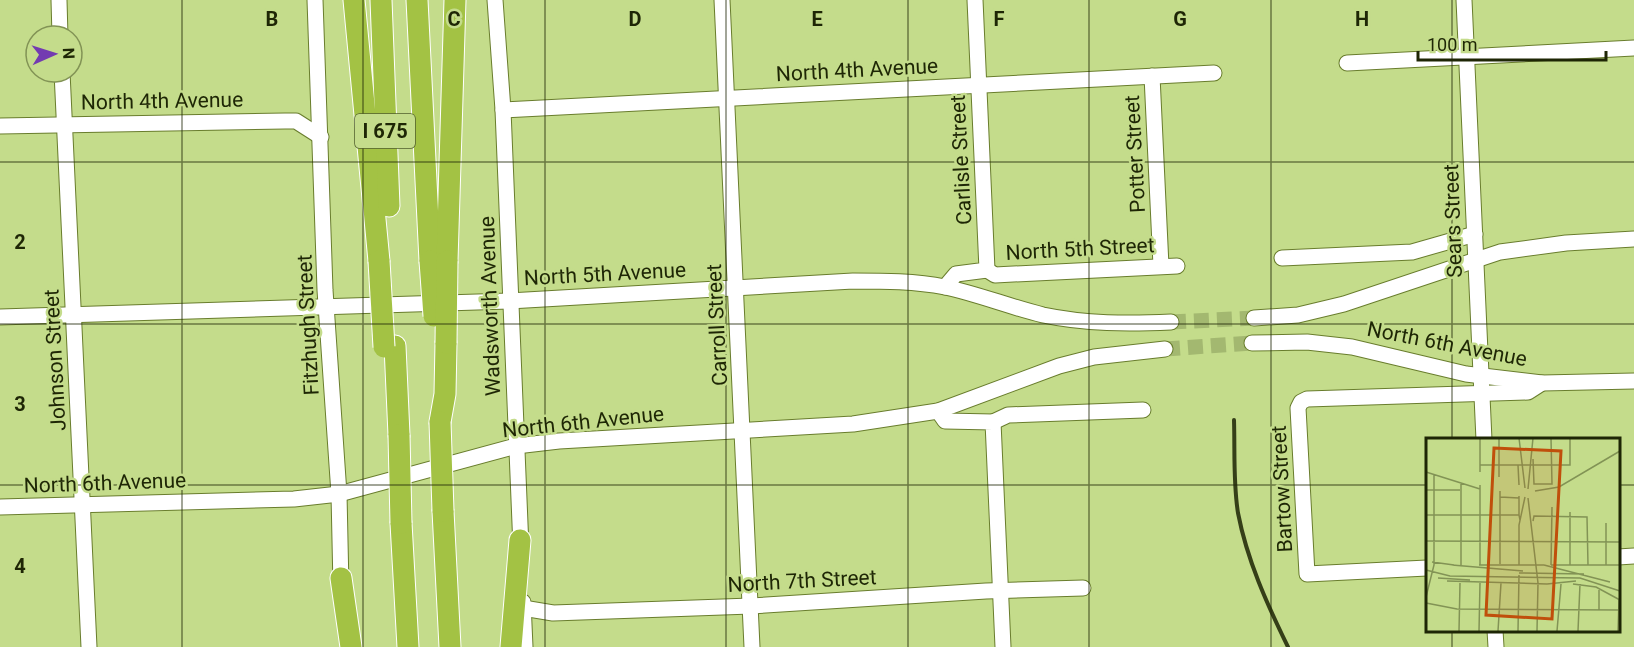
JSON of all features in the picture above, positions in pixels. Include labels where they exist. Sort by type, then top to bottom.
[{"type":"highway","points":[[354,0],[385,261]]},
{"type":"highway","name":"I 675","points":[[381,0],[385,261],[389,347],[398,430],[408,647]]},
{"type":"highway","name":"I 675","points":[[417,0],[439,261]]},
{"type":"highway","points":[[450,647],[440,422],[445,394],[439,261],[455,0]]},
{"type":"highway","points":[[511,647],[520,540]]},
{"type":"highway","points":[[341,578],[351,647]]},
{"type":"street","points":[[59,0],[60,24]]},
{"type":"street","name":"Fitzhugh Street","points":[[315,0],[325,290],[328,307],[339,494],[344,647]]},
{"type":"street","name":"Wadsworth Avenue","points":[[495,0],[503,110],[509,301],[525,647]]},
{"type":"street","name":"Carroll Street","points":[[722,0],[752,647]]},
{"type":"street","name":"Carlisle Street","points":[[975,0],[987,270]]},
{"type":"street","name":"Sears Street","points":[[1464,0],[1484,438]]},
{"type":"street","points":[[1347,63],[1634,48]]},
{"type":"street","name":"North 4th Avenue","points":[[503,110],[1214,73]]},
{"type":"street","name":"Potter Street","points":[[1152,76],[1161,266]]},
{"type":"street","name":"Johnson Street","points":[[62,84],[89,647]]},
{"type":"street","name":"North 4th Avenue","points":[[0,126],[296,121],[321,137]]},
{"type":"street","points":[[1282,258],[1412,252],[1474,234]]},
{"type":"street","points":[[1254,318],[1298,315],[1344,304],[1500,252],[1531,247],[1634,239]]},
{"type":"street","name":"North 5th Street","points":[[987,270],[996,275],[1177,266]]},
{"type":"street","points":[[945,287],[956,274],[987,270]]},
{"type":"street","name":"North 5th Avenue","points":[[0,317],[509,301],[881,281],[945,287],[1042,314],[1085,322],[1125,324],[1171,322]]},
{"type":"street","name":"North 6th Avenue","points":[[1252,343],[1307,342],[1352,347],[1481,376],[1542,383],[1634,381]]},
{"type":"street","name":"North 6th Avenue","points":[[0,507],[294,499],[339,494],[516,446],[559,441],[853,424],[938,411],[1059,366],[1094,357],[1165,349]]},
{"type":"street","points":[[1482,394],[1528,392],[1542,383]]},
{"type":"street","name":"Bartow Street","points":[[1426,568],[1307,574],[1298,408],[1301,402],[1307,399],[1482,394]]},
{"type":"street","points":[[938,411],[945,421],[993,422],[1008,415],[1143,410]]},
{"type":"street","points":[[993,422],[1003,647]]},
{"type":"street","points":[[1619,557],[1634,556]]},
{"type":"street","name":"North 7th Street","points":[[523,608],[553,613],[751,606],[1083,588]]},
{"type":"street","points":[[1495,632],[1496,647]]},
{"type":"tunnel","points":[[1171,322],[1254,318]]},
{"type":"tunnel","points":[[1165,349],[1252,343]]},
{"type":"railway","points":[[1234,420],[1235,490],[1242,530],[1259,582],[1288,647]]}]
